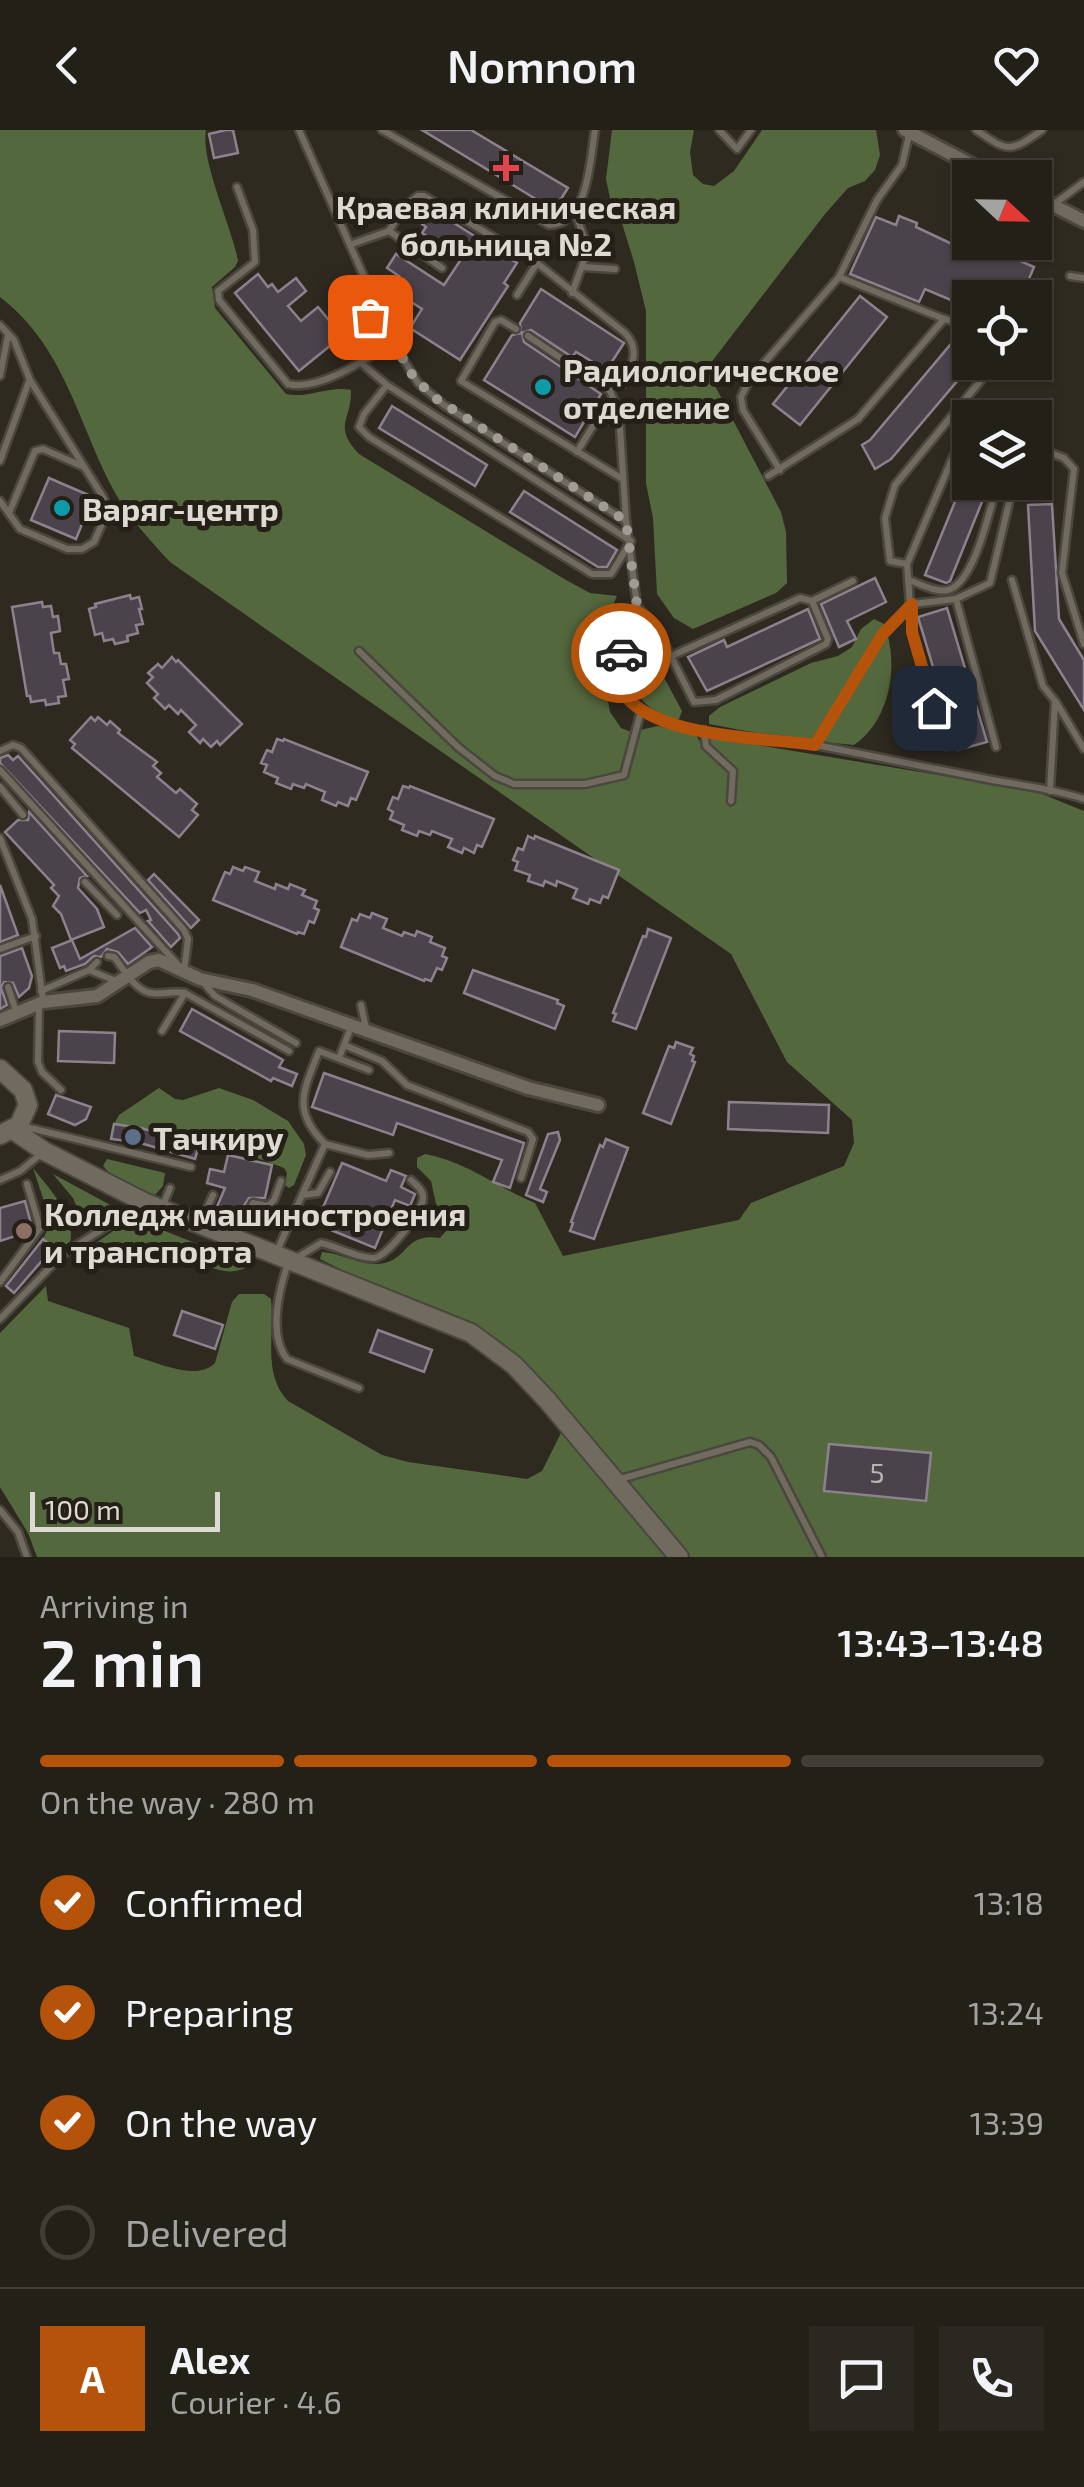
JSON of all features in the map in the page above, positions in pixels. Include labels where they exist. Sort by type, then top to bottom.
[{"type":"main road","points":[[0,1069],[27,1098],[26,1112],[11,1130],[44,1151],[199,1226],[471,1333],[514,1365],[678,1557]]},
{"type":"street","points":[[914,133],[964,160]]},
{"type":"street","points":[[1053,205],[1084,221]]},
{"type":"street","points":[[0,1020],[41,998],[97,996],[149,956],[200,979],[252,990],[598,1105]]},
{"type":"lane","points":[[299,130],[392,342],[410,372],[432,396],[626,521]]},
{"type":"lane","points":[[382,130],[538,221],[558,224],[574,212],[586,181],[592,131]]},
{"type":"lane","points":[[719,130],[738,148],[751,130]]},
{"type":"lane","points":[[976,130],[1008,149],[1018,148],[1042,130]]},
{"type":"lane","points":[[780,470],[743,410],[740,397],[750,379],[839,276],[877,200],[902,165],[914,133]]},
{"type":"lane","points":[[1053,205],[1084,182]]},
{"type":"lane","points":[[237,186],[253,230],[255,262],[218,291],[219,300],[288,384],[300,386],[360,364],[392,342]]},
{"type":"lane","points":[[352,244],[389,231],[412,199],[429,199],[537,264],[625,333],[634,344],[635,354],[622,384]]},
{"type":"lane","points":[[420,213],[429,199]]},
{"type":"lane","points":[[572,293],[584,267],[586,239],[574,212]]},
{"type":"lane","points":[[389,231],[442,268]]},
{"type":"lane","points":[[517,295],[537,264]]},
{"type":"lane","points":[[584,267],[615,269]]},
{"type":"lane","points":[[839,276],[952,321]]},
{"type":"lane","points":[[1070,276],[1084,278]]},
{"type":"lane","points":[[348,286],[366,313],[389,332]]},
{"type":"lane","points":[[768,476],[858,419],[944,319]]},
{"type":"lane","points":[[516,328],[501,320],[496,322],[461,381],[621,478]]},
{"type":"lane","points":[[0,324],[108,510],[94,542],[82,549],[68,548],[20,529],[0,500]]},
{"type":"lane","points":[[0,376],[9,334]]},
{"type":"lane","points":[[528,336],[610,391],[619,412],[621,478],[637,606],[622,644],[618,680],[625,697],[641,711],[673,724],[815,745],[1084,800]]},
{"type":"lane","points":[[360,364],[630,542]]},
{"type":"lane","points":[[0,461],[30,380]]},
{"type":"lane","points":[[907,564],[890,561],[885,518],[895,485],[981,380]]},
{"type":"lane","points":[[387,385],[364,414],[360,426],[369,437],[592,574],[612,574],[630,542]]},
{"type":"lane","points":[[577,452],[596,421]]},
{"type":"lane","points":[[9,513],[36,451],[43,449],[85,467]]},
{"type":"lane","points":[[1052,453],[1064,458],[1074,469],[1062,574],[1084,644]]},
{"type":"lane","points":[[945,746],[912,632],[907,564],[952,460]]},
{"type":"lane","points":[[909,580],[940,590],[950,590],[962,581],[973,561],[992,500]]},
{"type":"lane","points":[[815,745],[882,635],[912,604],[956,599],[990,583],[1010,500]]},
{"type":"lane","points":[[1012,580],[1043,686],[1084,748]]},
{"type":"lane","points":[[669,657],[800,598],[812,601],[854,581]]},
{"type":"lane","points":[[956,599],[996,747]]},
{"type":"lane","points":[[637,606],[656,627],[691,700],[700,704],[826,644],[827,633],[812,601]]},
{"type":"lane","points":[[359,651],[482,768],[514,784],[585,784],[624,776],[641,711]]},
{"type":"lane","points":[[1050,792],[1056,701]]},
{"type":"lane","points":[[704,730],[706,746],[734,771],[731,801]]},
{"type":"lane","points":[[0,752],[13,745],[21,748],[184,930],[188,939],[184,972]]},
{"type":"lane","points":[[0,770],[184,972]]},
{"type":"lane","points":[[0,787],[24,815]]},
{"type":"lane","points":[[0,838],[36,936],[41,998],[38,1062],[42,1072],[61,1090]]},
{"type":"lane","points":[[85,882],[116,915]]},
{"type":"lane","points":[[0,949],[36,936]]},
{"type":"lane","points":[[108,956],[114,957],[124,979]]},
{"type":"lane","points":[[41,998],[96,962]]},
{"type":"lane","points":[[89,970],[124,979],[152,993],[185,993],[289,1051]]},
{"type":"lane","points":[[200,979],[215,996],[296,1043]]},
{"type":"lane","points":[[8,987],[17,1012]]},
{"type":"lane","points":[[162,1031],[185,993]]},
{"type":"lane","points":[[339,1058],[359,1026],[362,1006]]},
{"type":"lane","points":[[344,1045],[382,1061],[407,1086],[528,1132],[534,1140],[522,1178]]},
{"type":"lane","points":[[369,1070],[319,1051],[303,1092],[306,1120],[325,1144],[368,1155],[389,1153]]},
{"type":"lane","points":[[11,1130],[191,1167]]},
{"type":"lane","points":[[325,1144],[302,1195],[282,1260],[278,1342],[287,1359],[359,1388]]},
{"type":"lane","points":[[0,1180],[20,1171],[44,1151]]},
{"type":"lane","points":[[302,1195],[318,1193],[330,1172]]},
{"type":"lane","points":[[282,1260],[321,1243],[373,1258],[385,1254],[418,1212],[424,1198],[411,1180]]},
{"type":"lane","points":[[235,1240],[247,1208],[252,1203],[268,1206],[281,1181]]},
{"type":"lane","points":[[0,1282],[40,1228],[27,1184]]},
{"type":"lane","points":[[0,1319],[63,1254],[153,1206],[170,1188]]},
{"type":"lane","points":[[199,1226],[213,1194]]},
{"type":"lane","points":[[616,1480],[750,1442],[760,1445],[771,1457],[822,1557]]},
{"type":"lane","points":[[0,1510],[18,1532],[27,1557]]},
{"type":"green space","points":[[0,130],[206,130],[208,158],[238,261],[212,287],[215,308],[286,394],[351,390],[345,429],[359,454],[566,580],[590,593],[617,596],[610,612],[618,623],[616,642],[606,659],[584,671],[582,678],[606,690],[610,712],[621,728],[631,732],[658,726],[696,735],[706,753],[729,770],[729,807],[733,805],[738,772],[713,747],[709,737],[1011,787],[1042,794],[1084,811],[1084,1557],[37,1557],[28,1533],[0,1487],[0,1333],[46,1286],[48,1301],[129,1328],[134,1356],[187,1371],[198,1371],[215,1363],[232,1302],[239,1294],[264,1294],[271,1299],[272,1366],[288,1401],[382,1455],[527,1479],[542,1471],[564,1427],[513,1356],[320,1259],[322,1252],[377,1264],[393,1260],[420,1239],[440,1238],[447,1230],[446,1214],[436,1204],[431,1181],[417,1167],[417,1158],[425,1154],[468,1169],[535,1203],[563,1256],[739,1220],[751,1203],[844,1166],[854,1143],[852,1120],[787,1062],[731,954],[170,562],[139,527],[113,489],[54,361],[22,316],[0,297]]},
{"type":"green space","points":[[612,130],[694,130],[690,152],[693,175],[703,184],[714,186],[734,171],[762,130],[876,130],[880,155],[875,170],[865,181],[848,188],[825,214],[710,364],[712,380],[781,512],[786,532],[787,583],[776,593],[693,629],[674,618],[657,594],[653,518],[646,483],[646,311],[606,179]]},
{"type":"green space","points":[[874,619],[884,624],[889,640],[891,674],[884,707],[866,735],[854,745],[709,724],[709,716],[720,707],[811,663],[838,656],[852,647],[861,629]]},
{"type":"green space","points":[[640,658],[660,670],[682,711],[679,719],[658,713],[641,698],[631,675]]},
{"type":"green space","points":[[159,1088],[183,1100],[219,1088],[253,1100],[288,1121],[304,1144],[306,1155],[294,1185],[285,1185],[284,1168],[217,1143],[114,1124],[119,1115]]},
{"type":"green space","points":[[107,1159],[165,1173],[163,1186],[155,1195],[117,1181],[103,1166]]},
{"type":"green space","points":[[33,1168],[65,1213],[70,1243],[53,1248],[43,1239],[51,1222]]},
{"type":"green space","points":[[53,1174],[114,1207],[114,1213],[86,1229],[73,1198]]},
{"type":"green space","points":[[132,1218],[243,1262],[245,1268],[227,1271],[168,1255],[138,1252],[77,1256]]},
{"type":"building","points":[[233,130],[238,153],[214,158],[209,134]]},
{"type":"building","points":[[422,130],[471,130],[568,188],[554,210]]},
{"type":"building","points":[[432,209],[517,263],[504,283],[508,286],[460,360],[410,328],[422,309],[391,289],[399,276],[387,268],[396,254],[444,285],[462,258],[422,233],[426,227],[422,224]]},
{"type":"building","points":[[899,216],[952,244],[952,260],[1018,260],[1034,267],[1029,280],[952,280],[952,300],[925,289],[919,302],[850,274],[876,217],[896,225]]},
{"type":"building","points":[[258,274],[278,292],[296,278],[306,291],[288,306],[301,321],[318,307],[342,336],[299,371],[235,293]]},
{"type":"building","points":[[541,289],[624,343],[602,377],[592,371],[596,364],[576,352],[572,357],[531,330],[522,333],[524,342],[601,394],[575,437],[484,380],[512,335],[521,333],[520,323]]},
{"type":"building","points":[[860,296],[887,317],[800,425],[773,404]]},
{"type":"building","points":[[952,343],[952,380],[958,380],[891,459],[875,469],[862,445]]},
{"type":"building","points":[[392,406],[487,465],[475,486],[379,428]]},
{"type":"building","name":"Варяг-центр","points":[[49,478],[93,497],[76,539],[31,520]]},
{"type":"building","points":[[524,491],[617,550],[607,567],[598,567],[510,512]]},
{"type":"building","points":[[956,500],[983,500],[950,581],[925,575]]},
{"type":"building","points":[[1052,504],[1059,619],[1084,660],[1084,710],[1035,631],[1028,505]]},
{"type":"building","points":[[875,578],[886,602],[847,621],[856,639],[839,647],[821,604]]},
{"type":"building","points":[[130,595],[131,599],[139,597],[142,609],[143,624],[136,625],[138,633],[115,644],[113,639],[104,641],[102,633],[95,635],[89,609]]},
{"type":"building","points":[[42,602],[43,607],[51,606],[53,617],[58,616],[60,631],[51,633],[54,653],[59,653],[61,664],[66,664],[69,679],[63,680],[66,696],[58,697],[59,703],[46,705],[45,700],[31,702],[27,696],[12,607]]},
{"type":"building","points":[[947,608],[987,742],[958,750],[918,617]]},
{"type":"building","points":[[808,609],[820,639],[707,691],[688,657],[724,640],[727,647]]},
{"type":"building","points":[[172,657],[242,724],[220,745],[217,741],[211,747],[203,739],[200,743],[189,732],[196,725],[181,710],[178,714],[169,705],[165,709],[154,698],[158,694],[147,683],[153,677],[148,673],[158,664],[162,668]]},
{"type":"building","points":[[91,717],[95,721],[98,717],[107,725],[110,721],[120,730],[118,733],[157,762],[153,766],[161,773],[157,777],[197,804],[192,810],[198,815],[179,837],[72,748],[75,744],[70,740]]},
{"type":"building","points":[[277,739],[368,772],[356,800],[351,798],[348,806],[338,802],[336,806],[322,800],[325,792],[306,784],[304,788],[293,784],[291,789],[276,783],[278,778],[264,772],[267,765],[261,763],[267,750],[272,752]]},
{"type":"building","points":[[8,755],[13,760],[18,756],[178,934],[180,938],[171,947],[148,921],[151,920],[146,910],[140,913],[0,763],[0,758]]},
{"type":"building","points":[[403,786],[494,819],[482,847],[477,845],[474,853],[464,848],[462,853],[448,847],[452,839],[432,831],[430,835],[419,831],[417,836],[402,830],[404,825],[390,819],[393,812],[388,809]]},
{"type":"building","points":[[29,812],[87,876],[80,878],[78,888],[97,909],[104,927],[71,940],[61,914],[53,906],[59,896],[51,888],[54,885],[5,832],[18,820],[28,820]]},
{"type":"building","points":[[528,836],[619,870],[608,898],[603,896],[600,903],[590,899],[588,904],[573,898],[577,889],[557,881],[556,886],[545,881],[543,886],[528,881],[530,875],[515,870],[518,862],[513,860],[518,848],[523,850]]},
{"type":"building","points":[[233,867],[259,872],[255,881],[275,889],[276,884],[288,889],[290,884],[305,890],[302,895],[317,901],[314,908],[319,910],[314,923],[309,921],[304,934],[297,934],[213,900],[225,872],[230,874]]},
{"type":"building","points":[[154,874],[199,920],[191,928],[148,880]]},
{"type":"building","points":[[0,885],[18,935],[0,942]]},
{"type":"building","points":[[372,913],[387,919],[383,928],[402,936],[404,932],[415,936],[417,931],[432,937],[430,942],[445,948],[442,956],[447,958],[442,970],[437,968],[431,981],[424,981],[341,947],[352,919],[357,921],[360,914],[370,918]]},
{"type":"building","points":[[135,928],[152,947],[128,964],[118,952],[107,949],[101,957],[94,956],[66,971],[64,966],[60,968],[52,948],[72,940],[80,959]]},
{"type":"building","points":[[648,929],[671,938],[636,1029],[613,1021],[613,1013]]},
{"type":"building","points":[[22,948],[32,976],[29,988],[19,997],[13,983],[4,982],[1,988],[7,1005],[0,1009],[0,956]]},
{"type":"building","points":[[473,970],[558,1000],[564,1006],[555,1029],[464,993]]},
{"type":"building","points":[[192,1009],[283,1060],[279,1067],[297,1074],[292,1086],[273,1078],[271,1081],[180,1031]]},
{"type":"building","points":[[59,1031],[115,1033],[114,1063],[58,1061]]},
{"type":"building","points":[[676,1042],[693,1048],[690,1054],[695,1062],[671,1124],[643,1113],[669,1046],[674,1048]]},
{"type":"building","points":[[324,1073],[524,1143],[510,1188],[493,1182],[502,1160],[397,1123],[393,1135],[312,1107]]},
{"type":"building","points":[[56,1095],[91,1107],[86,1119],[75,1125],[48,1114]]},
{"type":"building","points":[[729,1102],[829,1105],[828,1133],[728,1129]]},
{"type":"building","points":[[114,1124],[199,1145],[195,1159],[137,1142],[111,1139]]},
{"type":"building","points":[[558,1132],[560,1140],[540,1189],[547,1192],[543,1202],[526,1195],[548,1134]]},
{"type":"building","points":[[606,1139],[628,1148],[594,1239],[570,1231],[571,1222],[600,1145],[603,1147]]},
{"type":"building","points":[[228,1155],[272,1165],[265,1198],[249,1198],[232,1224],[213,1216],[225,1188],[207,1183],[210,1169],[224,1172]]},
{"type":"building","points":[[342,1163],[386,1181],[391,1170],[406,1176],[401,1187],[415,1194],[410,1206],[395,1200],[375,1248],[316,1224]]},
{"type":"building","points":[[25,1201],[32,1227],[0,1241],[0,1208]]},
{"type":"building","points":[[43,1239],[53,1248],[14,1293],[6,1286]]},
{"type":"building","points":[[182,1311],[223,1325],[215,1349],[174,1335]]},
{"type":"building","points":[[378,1330],[432,1350],[424,1372],[370,1352]]},
{"type":"building","points":[[829,1444],[931,1453],[926,1501],[824,1491]]},
{"type":"way so far","points":[[370,317],[389,332],[410,372],[432,396],[626,521],[637,606],[621,653]]},
{"type":"place","name":"Краевая клиническая больница №2","points":[[506,168]]},
{"type":"place","name":"Радиологическое отделение","points":[[543,387]]},
{"type":"place","name":"Варяг-центр","points":[[62,508]]},
{"type":"place","name":"Тачкиру","points":[[133,1137]]},
{"type":"place","name":"Колледж машиностроения и транспорта","points":[[24,1231]]},
{"type":"route","points":[[621,653],[620,688],[641,711],[673,724],[815,745],[882,635],[912,604],[912,632],[934,708]]}]
